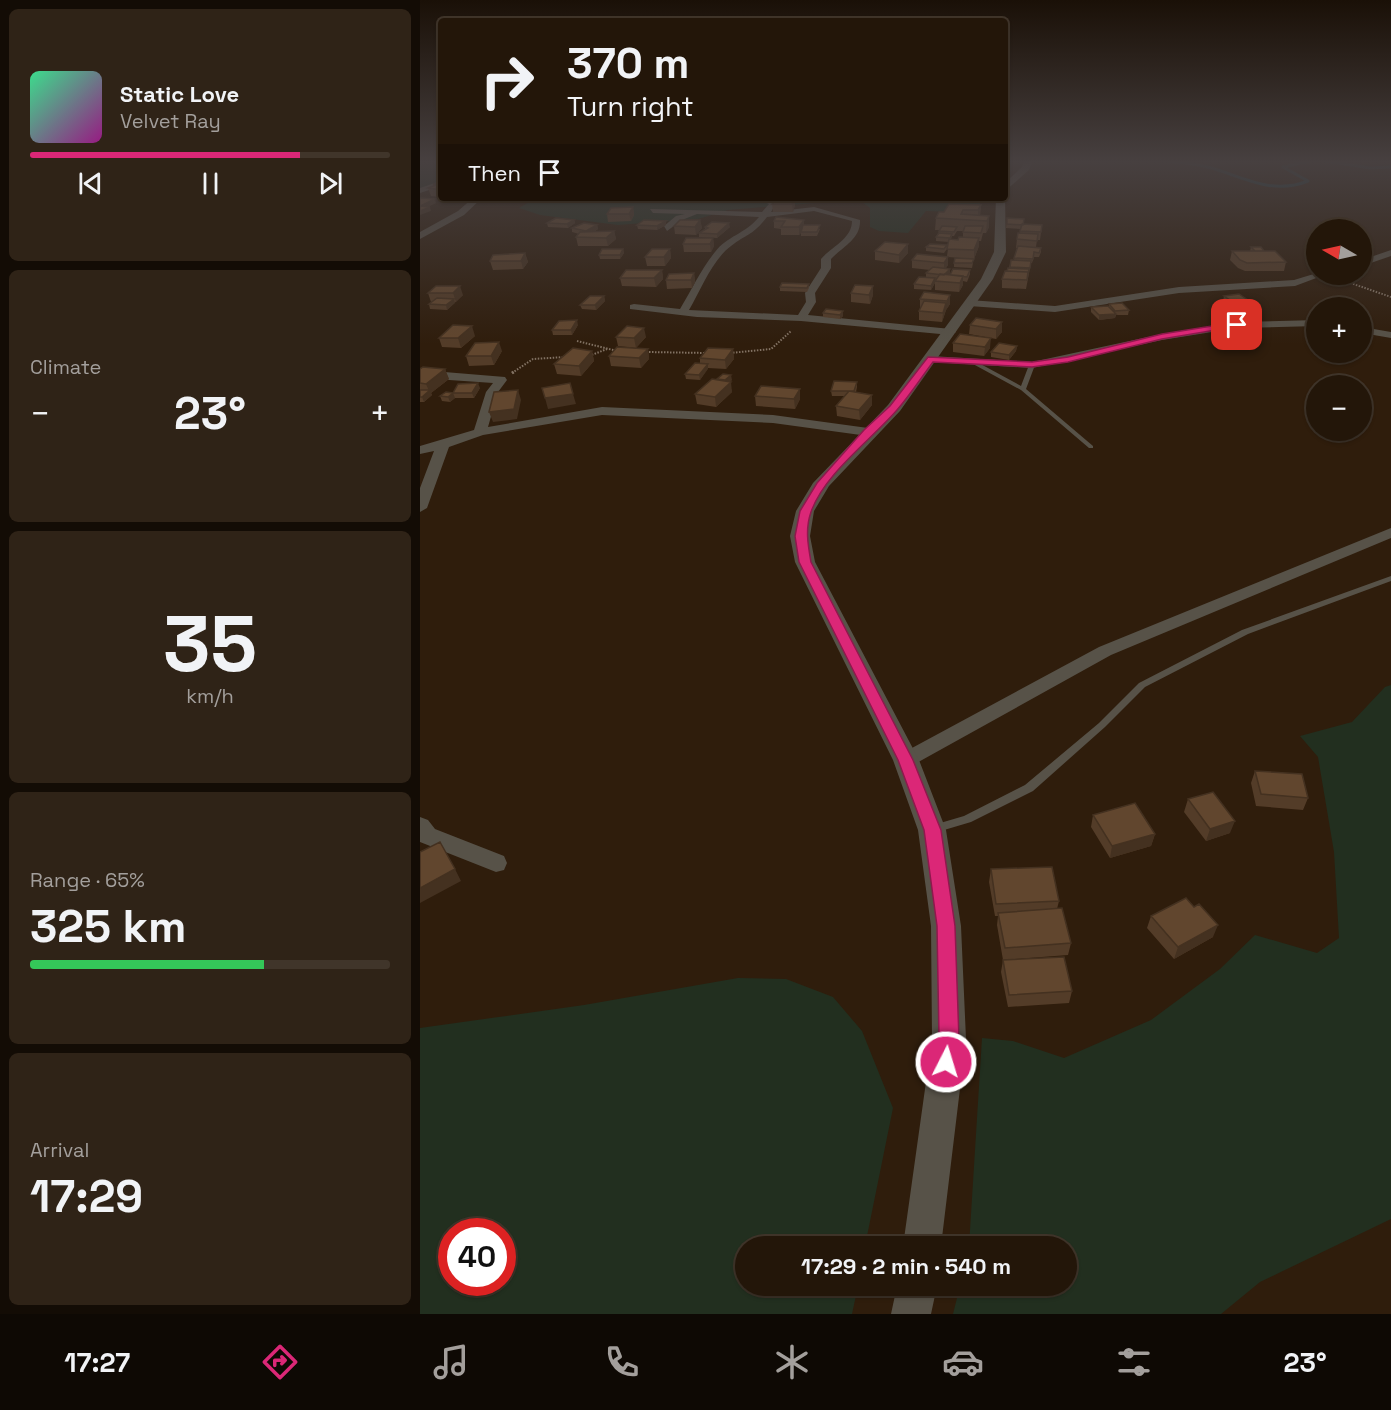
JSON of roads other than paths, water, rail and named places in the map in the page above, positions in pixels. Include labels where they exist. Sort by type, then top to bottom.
[{"type":"street","points":[[420,237],[447,221]]},
{"type":"street","points":[[667,228],[675,221]]},
{"type":"street","points":[[683,312],[718,254],[729,244],[751,232],[759,221]]},
{"type":"street","points":[[801,318],[811,302],[810,293],[826,268],[826,260],[854,236],[858,227],[856,221]]},
{"type":"street","points":[[923,1236],[949,1039],[946,926],[932,830],[906,760],[805,562],[801,536],[805,511],[822,483],[868,432],[894,408],[987,279],[1000,252],[1001,221]]},
{"type":"street","points":[[1372,260],[1391,253]]},
{"type":"street","points":[[969,303],[1055,309],[1179,290],[1248,288],[1306,280]]},
{"type":"street","points":[[634,307],[801,318],[951,332]]},
{"type":"street","points":[[931,359],[1032,365],[1162,337],[1237,325],[1306,323]]},
{"type":"street","points":[[1372,332],[1391,335]]},
{"type":"street","points":[[420,374],[501,380],[492,392],[480,432]]},
{"type":"street","points":[[420,450],[443,445],[480,432],[570,415],[630,410],[773,419],[868,432]]},
{"type":"street","points":[[420,508],[443,445]]},
{"type":"street","points":[[906,760],[1105,651],[1391,534]]},
{"type":"street","points":[[420,826],[427,835],[496,863]]},
{"type":"street","points":[[911,1314],[915,1296]]},
{"type":"lane","points":[[975,363],[1023,390],[1091,447]]},
{"type":"lane","points":[[1023,390],[1032,365]]},
{"type":"lane","points":[[932,830],[967,819],[1029,788],[1102,725],[1142,685],[1245,632],[1391,578]]}]
